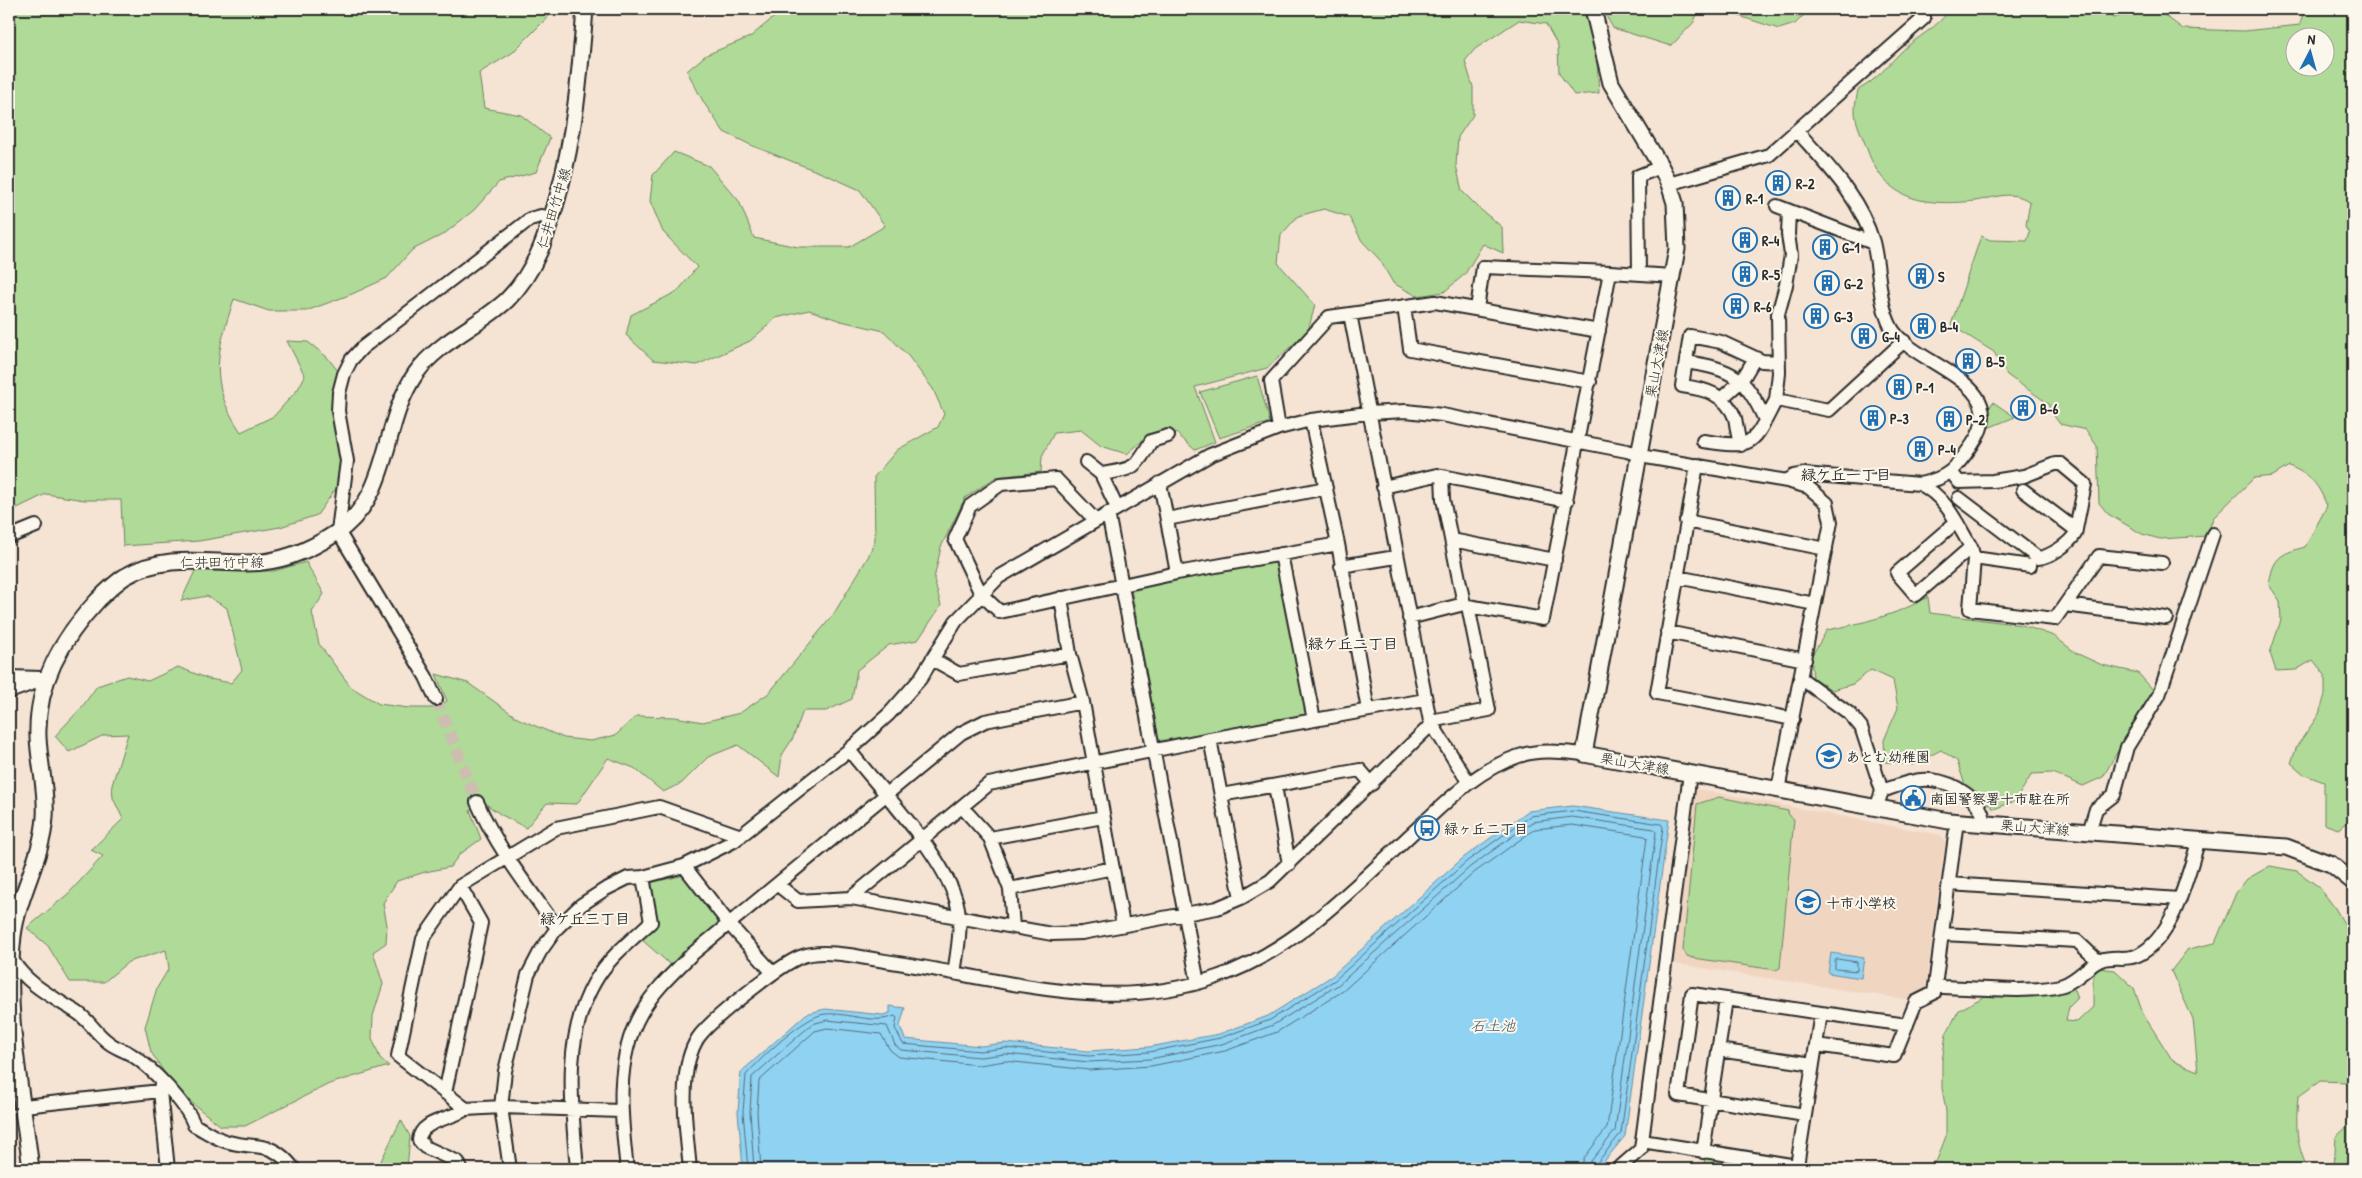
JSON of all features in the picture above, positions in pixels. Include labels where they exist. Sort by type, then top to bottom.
[{"type":"main road","name":"仁井田竹中線","points":[[32,1169],[15,1052],[11,958],[18,911],[33,868],[45,815],[38,736],[40,702],[47,678],[60,649],[82,618],[124,577],[150,566],[171,561],[209,560],[248,563],[276,560],[300,553],[338,531],[364,506],[376,486],[400,402],[417,372],[437,351],[506,300],[532,268],[546,239],[568,159],[578,104],[585,9]]},
{"type":"main road","name":"栗山大津線","points":[[1593,9],[1611,83],[1661,166],[1669,184],[1677,222],[1673,276],[1638,455],[1584,754],[1876,809],[1957,821],[2286,847],[2332,864],[2353,882]]},
{"type":"street","points":[[1669,184],[1768,155],[1924,18],[1918,9]]},
{"type":"street","points":[[1786,481],[1794,476],[1804,474],[1920,484],[1936,480],[1951,472],[1975,440],[1982,421],[1979,404],[1967,384],[1904,341],[1892,330],[1886,314],[1873,243],[1858,206],[1842,183],[1797,131]]},
{"type":"street","points":[[1639,274],[1638,176],[1661,166]]},
{"type":"street","points":[[1777,206],[1873,243]]},
{"type":"street","points":[[1704,441],[1741,445],[1754,439],[1776,400],[1779,362],[1778,314],[1786,285],[1791,255],[1788,234],[1789,211]]},
{"type":"street","points":[[436,699],[429,682],[338,531],[347,461],[338,411],[344,374],[351,360],[375,338],[530,219],[541,216],[552,218]]},
{"type":"street","points":[[1477,309],[1484,267],[1673,276]]},
{"type":"street","points":[[1409,618],[1466,605],[1543,619],[1610,272]]},
{"type":"street","points":[[1279,428],[1270,381],[1329,317],[1435,302],[1599,331]]},
{"type":"street","points":[[1404,306],[1410,349],[1590,382]]},
{"type":"street","points":[[1350,314],[1425,700],[1431,723],[1469,783]]},
{"type":"street","points":[[1741,445],[1734,417],[1722,398],[1714,393],[1682,386],[1690,336],[1721,342],[1762,361],[1779,362]]},
{"type":"street","points":[[1776,400],[1829,410],[1904,341]]},
{"type":"street","points":[[1722,398],[1742,380],[1755,358]]},
{"type":"street","points":[[1686,362],[1720,370],[1742,380],[1755,398],[1765,420]]},
{"type":"street","points":[[510,1169],[500,1107],[505,1071],[528,974],[540,952],[557,928],[582,905],[604,890],[628,878],[643,877],[684,866],[708,856],[741,836],[872,731],[904,698],[956,621],[999,578],[1112,510],[1210,455],[1279,428],[1311,420],[1368,413],[1406,412],[1442,414],[1638,455],[1786,481],[1808,487],[1827,503],[1831,522],[1802,680],[1778,790]]},
{"type":"street","points":[[1311,420],[1338,544],[1368,710]]},
{"type":"street","points":[[1101,474],[1129,469],[1139,463],[1151,441],[1168,436]]},
{"type":"street","points":[[1086,462],[1101,474],[1112,510],[1122,584],[1183,914],[1198,983]]},
{"type":"street","points":[[1951,472],[1959,482],[1993,481],[2024,476],[2055,464],[2061,464],[2085,484],[2076,530],[2071,540],[2044,558],[2038,558],[1959,498]]},
{"type":"street","points":[[1697,465],[1657,693],[1793,719]]},
{"type":"street","points":[[1383,487],[1432,476],[1442,476],[1567,501]]},
{"type":"street","points":[[778,885],[798,901],[851,898],[1052,934],[1082,933],[1216,908],[1241,898],[1270,881],[1372,784],[1431,723],[1489,710],[1443,499],[1442,476]]},
{"type":"street","points":[[1095,520],[1056,478],[1001,484],[970,506],[955,540],[981,594],[1000,612],[1122,584],[1338,544]]},
{"type":"street","points":[[1160,483],[1177,573]]},
{"type":"street","points":[[1920,484],[1931,490],[1951,509],[1973,553],[1970,609],[2055,619],[2099,556],[2162,563]]},
{"type":"street","points":[[1167,519],[1326,488]]},
{"type":"street","points":[[2023,490],[2076,530]]},
{"type":"street","points":[[1686,521],[1826,548]]},
{"type":"street","points":[[1956,522],[1896,573],[1916,595],[1973,553],[2030,566]]},
{"type":"street","points":[[9,537],[36,526]]},
{"type":"street","points":[[2088,832],[2096,809],[2114,795],[2128,747],[2159,695],[2213,534]]},
{"type":"street","points":[[1452,540],[1555,560]]},
{"type":"street","points":[[1281,554],[1314,720]]},
{"type":"street","points":[[1341,566],[1396,557]]},
{"type":"street","points":[[1677,577],[1815,604]]},
{"type":"street","points":[[1061,598],[1070,654],[1083,702],[1123,925]]},
{"type":"street","points":[[2065,605],[2166,618]]},
{"type":"street","points":[[1667,632],[1805,660]]},
{"type":"street","points":[[932,659],[959,674],[1070,654]]},
{"type":"street","points":[[9,677],[47,678]]},
{"type":"street","points":[[9,692],[47,678]]},
{"type":"street","points":[[1802,680],[1856,720],[1866,736],[1875,776],[1882,791],[1876,809]]},
{"type":"street","points":[[851,898],[988,784],[1210,739],[1425,700]]},
{"type":"street","points":[[627,1169],[620,1111],[625,1058],[641,1013],[663,982],[691,955],[971,727],[1003,716],[1083,702]]},
{"type":"street","points":[[1210,739],[1241,898]]},
{"type":"street","points":[[849,750],[922,840],[955,895],[960,940],[954,973]]},
{"type":"street","points":[[690,1169],[687,1135],[686,1074],[692,1049],[698,1037],[717,1018],[773,973],[800,957],[831,953],[1094,995],[1151,992],[1198,983],[1242,967],[1328,910],[1469,783],[1492,767],[1521,755],[1552,751],[1584,754]]},
{"type":"street","points":[[1221,795],[1360,770],[1372,784]]},
{"type":"street","points":[[1618,1169],[1641,1149],[1690,773]]},
{"type":"street","points":[[1882,791],[1916,781],[1931,780],[1945,784],[1962,791],[1978,804],[1984,814],[1984,823]]},
{"type":"street","points":[[1274,786],[1289,864]]},
{"type":"street","points":[[477,802],[487,825],[506,856],[557,928]]},
{"type":"street","points":[[466,1109],[398,1056],[423,939],[460,886],[506,856],[556,828],[659,807],[741,836]]},
{"type":"street","points":[[962,807],[990,838],[1010,889],[1014,927]]},
{"type":"street","points":[[990,838],[1103,817]]},
{"type":"street","points":[[1816,1045],[1894,1056],[1916,1002],[1934,992],[1957,821]]},
{"type":"street","points":[[1935,986],[2054,987],[2077,978],[2098,961],[2113,958],[2132,958],[2140,954],[2154,942],[2180,899],[2199,839]]},
{"type":"street","points":[[684,866],[730,925],[773,973]]},
{"type":"street","points":[[1010,889],[1113,868]]},
{"type":"street","points":[[577,1169],[572,1109],[571,1066],[577,1029],[594,982],[618,951],[651,922],[643,877]]},
{"type":"street","points":[[1949,884],[2180,899]]},
{"type":"street","points":[[445,1093],[481,923],[460,886]]},
{"type":"street","points":[[1942,934],[2077,941],[2098,961]]},
{"type":"street","points":[[11,958],[24,976],[52,999],[88,1020],[108,1042],[133,1056],[160,1087],[173,1092],[191,1116],[194,1125],[225,1141],[274,1149],[294,1169]]},
{"type":"street","points":[[1805,1114],[1678,1095],[1692,994],[1907,1025]]},
{"type":"street","points":[[1703,1152],[1726,999]]},
{"type":"street","points":[[1642,1141],[1797,1166],[1821,1013]]},
{"type":"street","points":[[1718,1050],[1813,1064]]},
{"type":"street","points":[[24,1106],[160,1087]]},
{"type":"street","points":[[160,1087],[168,1169]]},
{"type":"street","points":[[461,1169],[458,1162],[426,1147],[419,1140],[423,1129],[460,1114],[466,1109],[500,1107],[620,1111]]},
{"type":"shaded area","name":"十市小学校","points":[[1692,788],[1940,835],[1945,842],[1925,993],[1910,1000],[1670,963]]},
{"type":"green space","points":[[9,9],[550,9],[550,15],[512,53],[479,73],[484,108],[521,115],[550,138],[536,172],[499,182],[474,210],[444,234],[412,250],[387,278],[352,294],[306,311],[269,311],[234,299],[223,335],[218,367],[223,398],[241,432],[274,416],[298,389],[305,376],[287,341],[308,342],[327,357],[342,376],[341,450],[337,487],[317,515],[280,527],[199,541],[123,546],[121,500],[84,500],[46,494],[9,512]]},
{"type":"green space","points":[[775,9],[1586,9],[1596,46],[1599,93],[1574,95],[1559,73],[1558,46],[1546,24],[1519,20],[1475,49],[1465,61],[1473,87],[1473,115],[1458,137],[1456,165],[1462,191],[1502,227],[1503,253],[1483,244],[1465,274],[1444,292],[1417,296],[1393,283],[1380,260],[1362,241],[1349,217],[1324,209],[1298,216],[1281,235],[1278,263],[1315,305],[1308,331],[1267,368],[1195,387],[1215,442],[1195,450],[1175,432],[1148,436],[1127,454],[1101,446],[1081,430],[1054,433],[1042,456],[1041,472],[996,477],[965,498],[941,547],[934,579],[941,606],[918,640],[889,645],[857,670],[852,699],[826,711],[803,711],[793,738],[782,755],[779,777],[738,745],[708,757],[682,783],[663,792],[634,768],[608,758],[577,804],[547,803],[526,828],[500,814],[480,800],[470,810],[481,839],[460,854],[450,867],[425,872],[397,881],[383,903],[387,925],[386,943],[373,952],[383,984],[373,1016],[372,1038],[380,1058],[389,1066],[329,1084],[245,1126],[221,1126],[193,1104],[164,1072],[151,1052],[145,1027],[157,988],[169,968],[166,950],[128,962],[104,982],[70,982],[48,946],[27,928],[69,893],[103,856],[91,850],[123,819],[113,798],[112,785],[128,734],[104,735],[69,752],[55,736],[82,707],[97,686],[127,676],[148,681],[178,667],[209,679],[231,683],[242,670],[227,608],[207,596],[181,601],[195,571],[274,571],[306,562],[324,594],[312,612],[319,644],[351,687],[379,704],[409,708],[437,708],[447,701],[436,674],[468,683],[519,719],[564,738],[591,741],[616,735],[636,716],[675,717],[703,722],[740,713],[769,693],[833,615],[868,557],[875,540],[874,477],[897,450],[938,427],[944,414],[933,389],[909,357],[884,331],[841,321],[809,310],[776,318],[750,341],[697,365],[653,360],[626,335],[631,315],[678,291],[697,267],[663,232],[650,201],[653,175],[674,152],[709,166],[739,201],[754,238],[798,247],[849,247],[885,226],[860,190],[753,146],[724,132],[704,103],[687,71],[706,55],[750,37],[779,13]]},
{"type":"green space","points":[[1602,9],[1699,9],[1694,22],[1671,46],[1613,28]]},
{"type":"green space","points":[[1731,9],[1810,9],[1795,24],[1779,29],[1733,14]]},
{"type":"green space","points":[[1950,9],[2099,9],[2113,18],[2138,11],[2163,14],[2183,29],[2244,31],[2300,25],[2304,9],[2353,9],[2353,819],[2338,829],[2324,824],[2324,782],[2305,775],[2291,763],[2297,746],[2319,714],[2325,695],[2325,675],[2313,660],[2296,670],[2276,671],[2270,653],[2281,620],[2280,601],[2269,585],[2275,563],[2283,555],[2305,547],[2327,506],[2324,498],[2309,477],[2289,466],[2273,476],[2254,478],[2213,518],[2207,536],[2160,539],[2142,534],[2108,514],[2099,503],[2097,446],[2086,430],[2060,424],[2049,409],[2049,404],[2007,375],[1994,352],[1951,325],[1981,236],[1990,240],[2027,241],[2030,232],[2026,225],[2030,202],[2010,195],[1957,202],[1924,201],[1909,197],[1896,190],[1875,167],[1859,129],[1855,114],[1858,90],[1876,77],[1907,46],[1940,21]]},
{"type":"green space","points":[[1257,376],[1270,422],[1219,438],[1200,392]]},
{"type":"green space","points":[[1993,402],[2015,417],[1988,428],[1987,412]]},
{"type":"green space","points":[[1277,561],[1307,714],[1159,741],[1131,589]]},
{"type":"green space","points":[[1928,597],[1930,613],[2022,625],[2054,636],[2076,653],[2102,665],[2138,673],[2155,692],[2147,711],[2130,730],[2103,777],[2083,786],[2053,773],[2032,774],[2015,801],[1994,809],[1965,785],[1957,761],[1941,750],[1912,765],[1885,762],[1884,740],[1898,708],[1893,680],[1871,670],[1853,684],[1832,690],[1813,678],[1811,657],[1827,630],[1879,618],[1904,609]]},
{"type":"green space","points":[[1719,797],[1788,811],[1789,816],[1794,819],[1780,968],[1776,970],[1693,958],[1687,956],[1683,950],[1697,804]]},
{"type":"green space","points":[[2270,866],[2297,871],[2319,887],[2335,908],[2353,939],[2353,1080],[2347,1082],[2320,1081],[2298,1097],[2297,1134],[2308,1169],[1921,1169],[1937,1160],[1946,1136],[1942,1061],[1946,1034],[1959,1010],[1987,995],[2073,986],[2077,999],[2069,1007],[2066,1021],[2077,1022],[2093,1007],[2093,977],[2098,968],[2115,970],[2134,988],[2143,1014],[2173,1061],[2198,1071],[2193,1019],[2171,971],[2188,949],[2215,943],[2236,893],[2247,879]]},
{"type":"green space","points":[[685,875],[725,924],[672,966],[642,940],[658,923],[649,883]]},
{"type":"green space","points":[[401,1120],[410,1136],[407,1169],[377,1169]]},
{"type":"green space","points":[[2350,1124],[2353,1130],[2353,1169],[2327,1169],[2334,1167],[2336,1137]]},
{"type":"green space","points":[[1704,1156],[1786,1169],[1705,1169]]},
{"type":"water","name":"石土池","points":[[1573,806],[1669,820],[1625,1136],[1598,1169],[743,1169],[738,1112],[741,1072],[806,1014],[825,1009],[883,1015],[890,1013],[890,1006],[905,1008],[900,1026],[905,1039],[981,1046],[1005,1043],[1088,1051],[1149,1047],[1219,1034],[1268,1016],[1332,976],[1463,858],[1528,811]]},
{"type":"water","points":[[1831,953],[1864,958],[1861,978],[1828,973]]},
{"type":"tunnel","points":[[436,699],[477,802]]},
{"type":"place","name":"R-2","points":[[1778,183]]},
{"type":"place","name":"R-1","points":[[1728,198]]},
{"type":"place","name":"R-4","points":[[1745,240]]},
{"type":"place","name":"G-1","points":[[1825,247]]},
{"type":"place","name":"R-5","points":[[1745,274]]},
{"type":"place","name":"S","points":[[1921,276]]},
{"type":"place","name":"G-2","points":[[1827,283]]},
{"type":"place","name":"R-6","points":[[1736,306]]},
{"type":"place","name":"G-3","points":[[1816,316]]},
{"type":"place","name":"B-4","points":[[1923,326]]},
{"type":"place","name":"G-4","points":[[1864,336]]},
{"type":"place","name":"B-5","points":[[1968,361]]},
{"type":"place","name":"P-1","points":[[1899,387]]},
{"type":"place","name":"B-6","points":[[2023,408]]},
{"type":"place","name":"P-3","points":[[1873,418]]},
{"type":"place","name":"P-2","points":[[1949,419]]},
{"type":"place","name":"P-4","points":[[1920,449]]},
{"type":"place","name":"あとむ幼稚園","points":[[1829,756]]},
{"type":"place","name":"南国警察署十市駐在所","points":[[1913,798]]},
{"type":"place","name":"緑ヶ丘二丁目","points":[[1427,828]]},
{"type":"place","name":"十市小学校","points":[[1808,902]]},
{"type":"district","name":"緑ケ丘一丁目","points":[[1846,474]]},
{"type":"district","name":"緑ケ丘二丁目","points":[[1353,643]]},
{"type":"district","name":"緑ケ丘三丁目","points":[[585,918]]}]
